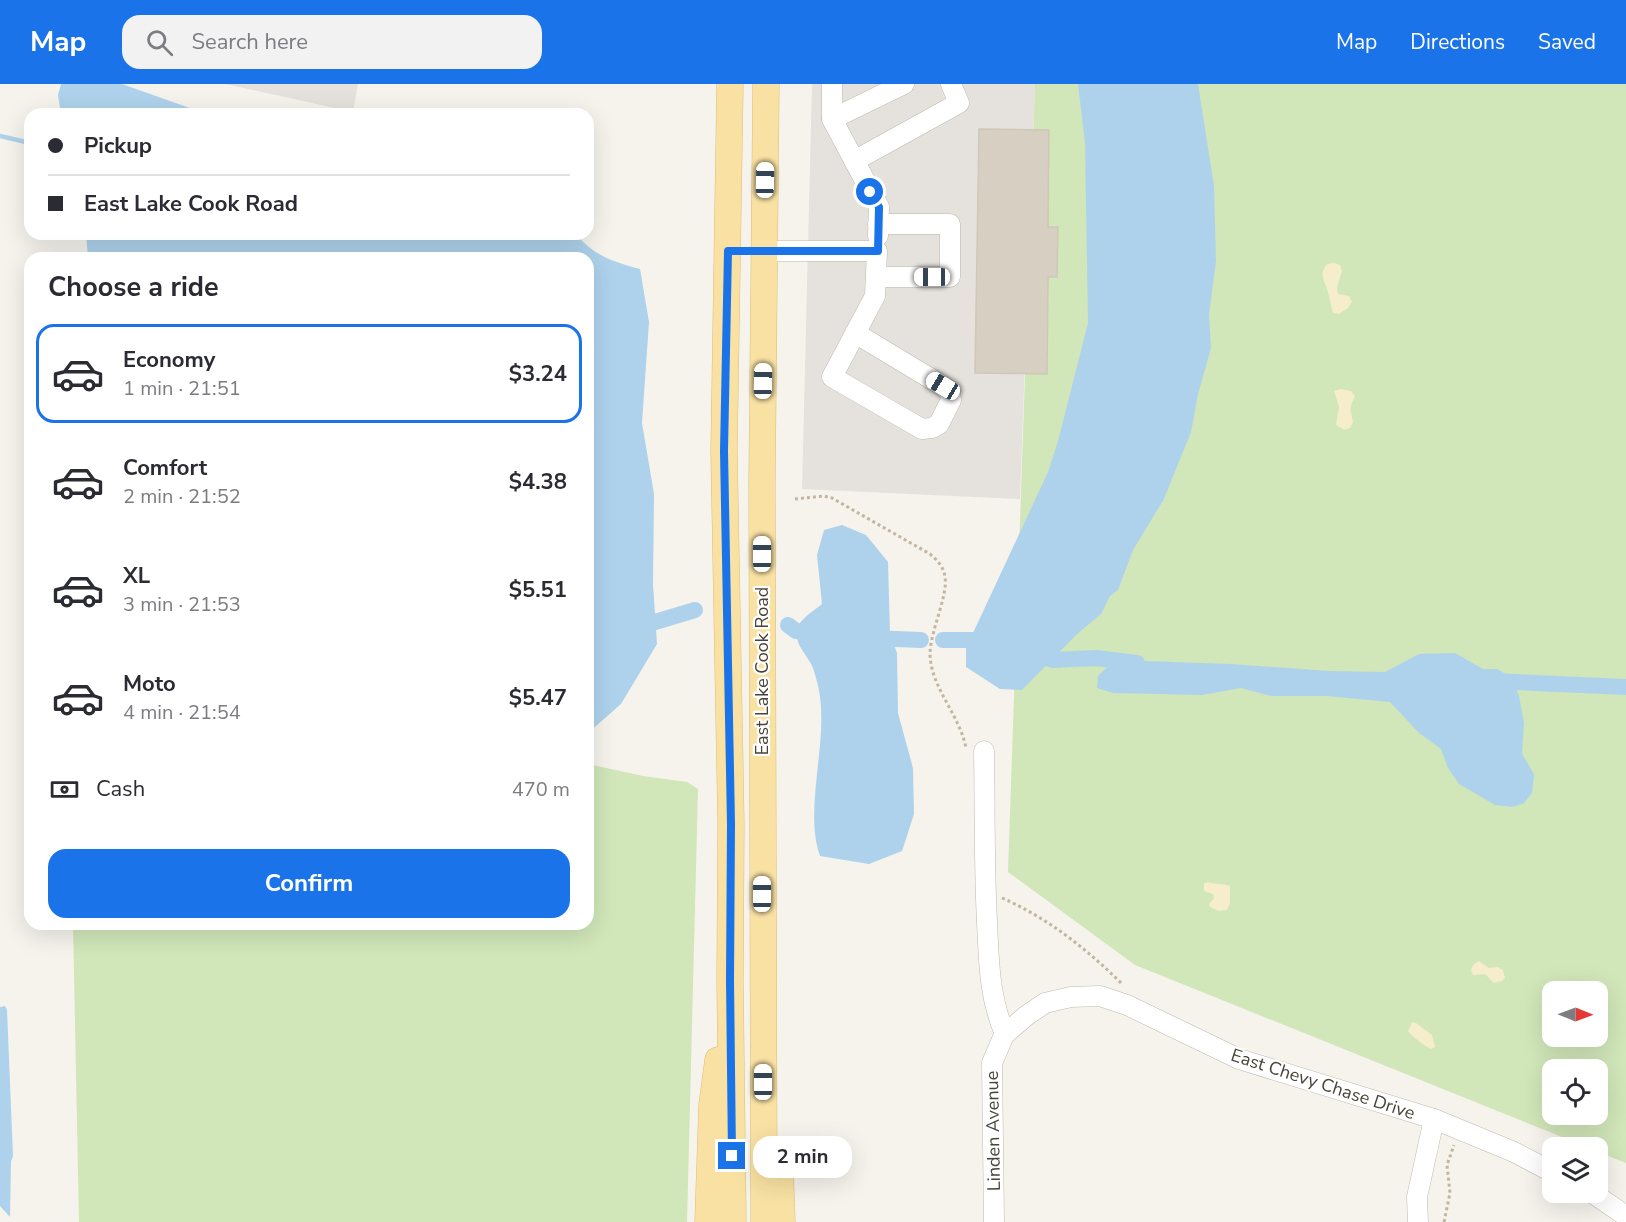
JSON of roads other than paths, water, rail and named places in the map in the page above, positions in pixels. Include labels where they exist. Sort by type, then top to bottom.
[{"type":"main road","name":"East Lake Cook Road","points":[[730,84],[724,451],[731,824],[733,1222]]},
{"type":"main road","name":"East Lake Cook Road","points":[[764,1222],[762,482],[766,84]]},
{"type":"main road","points":[[728,251],[764,251]]},
{"type":"main road","points":[[708,1222],[712,1105],[730,980]]},
{"type":"main road","points":[[763,1058],[780,1162],[782,1222]]},
{"type":"street","points":[[832,84],[832,119],[879,207],[875,296],[855,333],[832,377],[922,429],[932,428],[939,424],[951,400],[950,392],[855,333]]},
{"type":"street","points":[[832,119],[904,84]]},
{"type":"street","points":[[854,161],[959,103],[951,84]]},
{"type":"street","points":[[876,277],[950,277],[950,224],[878,224]]},
{"type":"street","points":[[764,251],[878,251]]},
{"type":"street","points":[[976,752],[991,988],[995,1012],[1005,1035]]},
{"type":"street","name":"East Chevy Chase Drive","points":[[1026,1016],[1045,1003],[1071,997],[1100,996],[1127,1005],[1239,1059],[1434,1119],[1514,1152],[1542,1167]]},
{"type":"street","name":"Linden Avenue","points":[[994,1222],[992,1063],[1005,1035],[1026,1016]]},
{"type":"street","points":[[1418,1222],[1417,1197],[1434,1119]]},
{"type":"street","points":[[1607,1203],[1626,1216]]},
{"type":"water","points":[[61,84],[122,84],[190,108],[60,108],[58,95]]},
{"type":"water","points":[[1078,84],[1198,84],[1214,186],[1216,261],[1209,314],[1211,348],[1198,394],[1191,432],[1164,499],[1133,550],[1118,590],[1110,596],[1101,614],[1077,634],[1022,690],[1000,689],[966,667],[966,648],[1048,472],[1088,323],[1085,143]]},
{"type":"water","points":[[86,240],[581,240],[605,257],[640,269],[649,322],[642,423],[654,494],[653,584],[657,644],[621,704],[594,728],[594,252],[88,252]]},
{"type":"water","points":[[842,525],[866,535],[888,562],[890,634],[897,653],[898,713],[913,768],[914,814],[902,851],[869,864],[820,856],[814,822],[821,727],[820,699],[813,668],[799,645],[797,635],[800,623],[822,604],[817,555],[824,530]]},
{"type":"water","points":[[1455,653],[1483,669],[1497,669],[1511,677],[1519,696],[1524,723],[1522,754],[1534,774],[1532,793],[1524,803],[1513,807],[1495,805],[1459,784],[1448,768],[1441,749],[1419,733],[1390,702],[1327,696],[1271,696],[1241,688],[1202,695],[1113,693],[1097,688],[1098,676],[1115,660],[1385,672],[1419,654]]},
{"type":"water","points":[[5,1006],[13,1156],[10,1217],[0,1206],[0,1007]]},
{"type":"waterway","points":[[0,136],[24,142]]},
{"type":"waterway","points":[[655,622],[695,610]]},
{"type":"waterway","points":[[788,625],[796,631],[818,633]]},
{"type":"waterway","points":[[871,638],[921,640]]},
{"type":"waterway","points":[[943,640],[990,642]]},
{"type":"waterway","points":[[1032,653],[1053,660],[1096,658],[1137,663]]},
{"type":"waterway","points":[[1492,681],[1626,687]]}]
